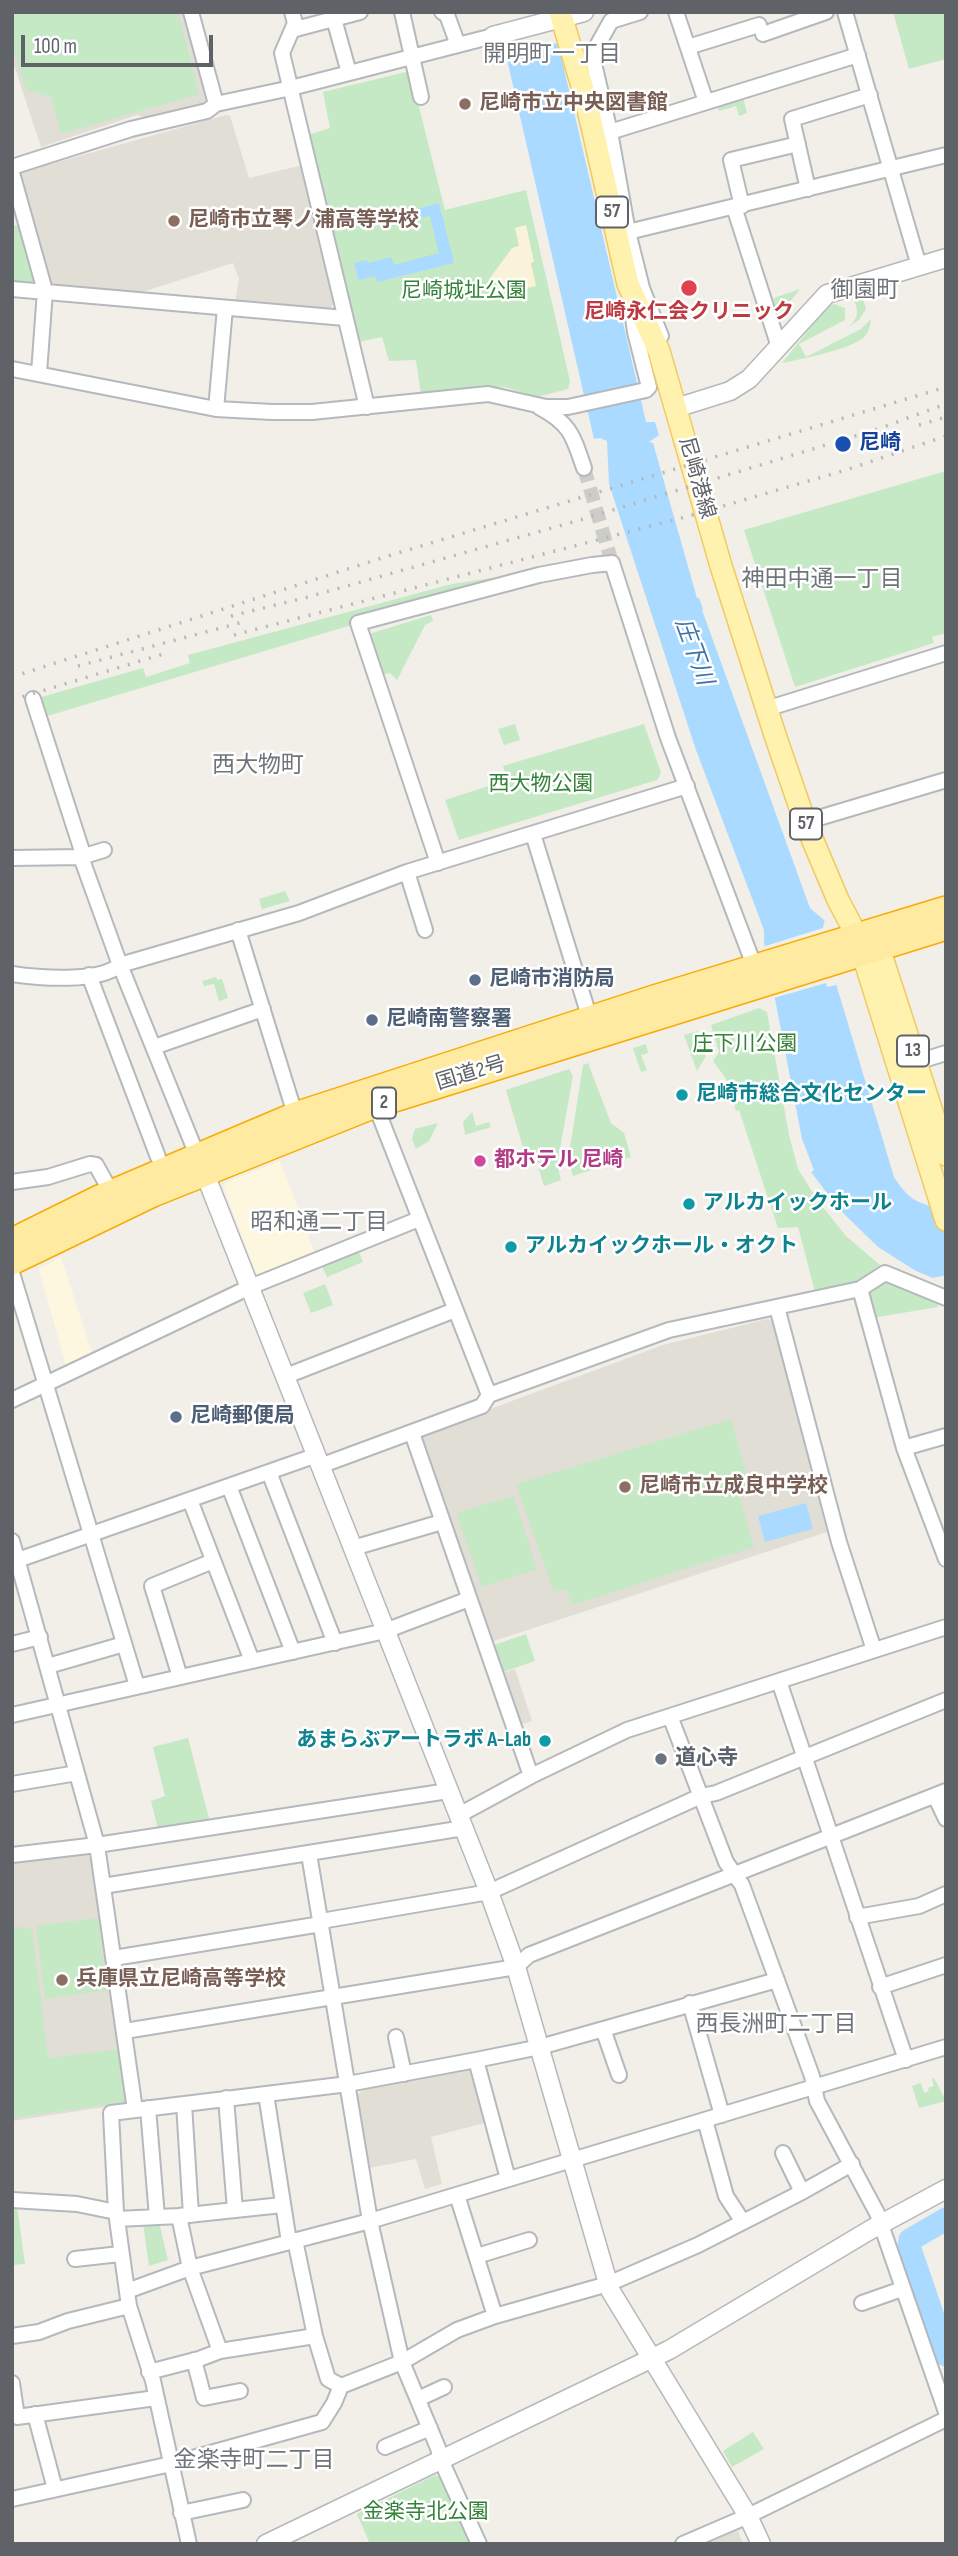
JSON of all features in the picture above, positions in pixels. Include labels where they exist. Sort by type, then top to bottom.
[{"type":"highway","name":"国道2号","points":[[856,948],[946,908]]},
{"type":"highway","name":"国道2号","points":[[12,1240],[111,1192],[201,1164],[372,1097],[654,997],[946,928]]},
{"type":"highway","name":"国道2号","points":[[12,1263],[153,1195],[201,1164],[295,1114],[372,1097],[764,971]]},
{"type":"main road","name":"尼崎港線","points":[[559,17],[585,96],[628,284],[659,351],[721,566],[766,709],[805,822],[856,948]]},
{"type":"main road","name":"13","points":[[856,948],[917,1062],[946,1155]]},
{"type":"main road","name":"13","points":[[856,948],[944,1213]]},
{"type":"street","points":[[191,12],[216,104]]},
{"type":"street","points":[[292,12],[295,23],[282,53],[366,407]]},
{"type":"street","points":[[292,30],[360,12]]},
{"type":"street","points":[[402,12],[421,97]]},
{"type":"street","points":[[442,12],[447,15],[458,46]]},
{"type":"street","points":[[12,167],[131,129],[207,111],[216,104],[291,88],[584,12]]},
{"type":"street","points":[[640,12],[611,22],[592,55],[610,132],[628,232],[642,288],[662,335],[659,351]]},
{"type":"street","points":[[676,12],[706,102]]},
{"type":"street","points":[[688,47],[825,12]]},
{"type":"street","points":[[845,12],[919,266]]},
{"type":"street","points":[[334,19],[349,73]]},
{"type":"street","points":[[610,132],[858,55]]},
{"type":"street","points":[[808,189],[792,119],[870,95]]},
{"type":"street","points":[[779,347],[738,206],[732,160],[798,144]]},
{"type":"street","points":[[628,232],[946,155]]},
{"type":"street","points":[[12,173],[45,291],[38,373]]},
{"type":"street","points":[[676,408],[741,385],[756,373],[827,294],[946,258]]},
{"type":"street","points":[[12,369],[216,409],[312,412],[488,394],[545,407],[568,407],[648,389],[649,381],[635,332],[628,284]]},
{"type":"street","points":[[12,289],[345,317]]},
{"type":"street","points":[[216,409],[225,308]]},
{"type":"street","points":[[525,402],[558,417],[568,427],[584,468]]},
{"type":"street","points":[[438,863],[358,623],[539,575],[612,564],[646,673],[687,786],[764,971]]},
{"type":"street","points":[[766,709],[946,653]]},
{"type":"street","points":[[33,699],[82,858],[120,965],[286,1376],[489,1892],[516,1967],[608,2284],[748,2516],[761,2544]]},
{"type":"street","points":[[805,822],[946,780]]},
{"type":"street","points":[[12,974],[42,977],[112,971],[120,965],[299,913],[407,872],[687,786]]},
{"type":"street","points":[[533,834],[590,1019]]},
{"type":"street","points":[[12,858],[82,858],[104,850]]},
{"type":"street","points":[[407,872],[425,930]]},
{"type":"street","points":[[238,930],[295,1114]]},
{"type":"street","points":[[89,975],[158,1157]]},
{"type":"street","points":[[154,1047],[262,1009]]},
{"type":"street","points":[[917,1062],[946,1053]]},
{"type":"street","points":[[372,1097],[489,1395]]},
{"type":"street","points":[[12,1182],[48,1177],[90,1164],[96,1165],[111,1192]]},
{"type":"street","points":[[12,1400],[250,1287],[419,1219]]},
{"type":"street","points":[[12,1273],[137,1686]]},
{"type":"street","points":[[15,1562],[269,1472],[412,1433],[482,1406],[489,1395],[669,1330],[860,1289],[885,1273],[946,1298]]},
{"type":"street","points":[[860,1289],[904,1448],[946,1559]]},
{"type":"street","points":[[777,1307],[839,1542],[874,1650]]},
{"type":"street","points":[[286,1376],[455,1310]]},
{"type":"street","points":[[412,1433],[531,1776]]},
{"type":"street","points":[[904,1448],[946,1436]]},
{"type":"street","points":[[269,1472],[335,1643]]},
{"type":"street","points":[[229,1486],[293,1652]]},
{"type":"street","points":[[190,1500],[252,1661]]},
{"type":"street","points":[[353,1548],[442,1522]]},
{"type":"street","points":[[12,1541],[15,1562],[40,1637],[96,1844],[125,2031],[142,2109],[157,2217]]},
{"type":"street","points":[[180,1677],[152,1586],[213,1561]]},
{"type":"street","points":[[12,1715],[385,1632],[469,1599]]},
{"type":"street","points":[[103,1886],[309,1854],[461,1822],[531,1776],[626,1730],[946,1627]]},
{"type":"street","points":[[12,1644],[40,1637]]},
{"type":"street","points":[[48,1666],[124,1644]]},
{"type":"street","points":[[779,1681],[829,1837],[906,2060]]},
{"type":"street","points":[[114,1958],[321,1924],[327,1920],[489,1892],[701,1796],[716,1793],[946,1700]]},
{"type":"street","points":[[670,1716],[726,1862],[743,1885],[815,2088],[817,2101],[852,2164],[881,2225],[946,2412]]},
{"type":"street","points":[[12,1784],[77,1773]]},
{"type":"street","points":[[12,1855],[448,1791]]},
{"type":"street","points":[[125,2031],[516,1967],[529,1955],[940,1794],[946,1819]]},
{"type":"street","points":[[309,1854],[370,2221],[402,2362],[441,2460],[479,2544]]},
{"type":"street","points":[[857,1917],[919,1906],[946,1894]]},
{"type":"street","points":[[880,1987],[946,1965]]},
{"type":"street","points":[[189,2544],[156,2398],[129,2306],[120,2254],[111,2113],[348,2084],[476,2060],[540,2047],[777,1980]]},
{"type":"street","points":[[690,2003],[722,2115]]},
{"type":"street","points":[[603,2029],[619,2075]]},
{"type":"street","points":[[396,2037],[404,2074]]},
{"type":"street","points":[[127,2291],[190,2268],[370,2221],[946,2048]]},
{"type":"street","points":[[476,2060],[509,2179]]},
{"type":"street","points":[[266,2094],[282,2205],[315,2336],[328,2379],[341,2386]]},
{"type":"street","points":[[226,2098],[234,2210]]},
{"type":"street","points":[[184,2104],[185,2216],[190,2268],[220,2351]]},
{"type":"street","points":[[705,2120],[726,2196],[743,2222]]},
{"type":"street","points":[[783,2153],[802,2192]]},
{"type":"street","points":[[12,2498],[171,2464],[322,2422],[341,2386],[402,2362],[457,2330],[495,2316],[608,2284],[743,2222],[852,2164]]},
{"type":"street","points":[[266,2544],[651,2359],[946,2189]]},
{"type":"street","points":[[457,2194],[495,2316]]},
{"type":"street","points":[[12,2200],[76,2204],[117,2216],[157,2217],[282,2205]]},
{"type":"street","points":[[477,2256],[529,2240]]},
{"type":"street","points":[[75,2259],[120,2254]]},
{"type":"street","points":[[862,2303],[902,2289]]},
{"type":"street","points":[[12,2336],[39,2332],[68,2320],[129,2306]]},
{"type":"street","points":[[149,2372],[194,2361],[220,2351],[315,2336]]},
{"type":"street","points":[[194,2361],[204,2398],[234,2396]]},
{"type":"street","points":[[12,2383],[17,2417],[156,2398]]},
{"type":"street","points":[[418,2399],[444,2387]]},
{"type":"street","points":[[35,2414],[55,2489]]},
{"type":"street","points":[[683,2544],[748,2516],[946,2419]]},
{"type":"street","points":[[385,2447],[430,2428]]},
{"type":"street","points":[[181,2513],[243,2500]]},
{"type":"shaded area","points":[[12,12],[187,12],[207,95],[204,104],[148,119],[137,115],[41,147],[12,59]]},
{"type":"shaded area","name":"尼崎市立琴ノ浦高等学校","points":[[230,116],[249,178],[303,165],[335,301],[329,312],[235,302],[239,279],[233,263],[139,293],[51,284],[19,175],[22,172]]},
{"type":"shaded area","points":[[280,1161],[315,1254],[261,1275],[256,1273],[224,1189],[227,1182]]},
{"type":"shaded area","points":[[61,1257],[92,1353],[66,1366],[39,1269]]},
{"type":"shaded area","name":"尼崎市立成良中学校","points":[[767,1319],[775,1321],[827,1532],[488,1643],[420,1435],[663,1345]]},
{"type":"shaded area","points":[[515,1669],[532,1721],[517,1726],[500,1674]]},
{"type":"shaded area","name":"兵庫県立尼崎高等学校","points":[[83,1852],[93,1860],[129,2099],[125,2104],[12,2121],[12,1860]]},
{"type":"shaded area","points":[[474,2067],[488,2122],[431,2137],[442,2184],[425,2189],[416,2159],[369,2168],[357,2096],[363,2089]]},
{"type":"shaded area","points":[[738,2531],[743,2544],[707,2544],[733,2532]]},
{"type":"green space","points":[[178,12],[199,94],[61,134],[51,97],[26,90],[12,45],[12,14]]},
{"type":"green space","points":[[893,12],[946,12],[946,59],[909,69]]},
{"type":"green space","name":"尼崎城址公園","points":[[410,71],[445,210],[526,190],[570,381],[568,389],[537,397],[505,387],[421,395],[416,360],[389,361],[382,337],[359,342],[308,135],[330,128],[323,92]]},
{"type":"green space","points":[[743,98],[747,113],[739,116],[736,106],[719,111],[717,105]]},
{"type":"green space","points":[[19,225],[36,284],[32,287],[12,285],[12,226]]},
{"type":"green space","points":[[800,289],[777,319],[774,298]]},
{"type":"green space","points":[[862,295],[866,309],[859,320],[847,328],[857,314],[853,298]]},
{"type":"green space","points":[[834,304],[845,308],[845,320],[799,344],[806,357],[861,329],[871,319],[865,336],[836,350],[782,363],[828,306]]},
{"type":"green space","points":[[946,471],[946,633],[932,637],[934,643],[795,687],[744,530]]},
{"type":"green space","points":[[491,578],[492,583],[44,717],[38,698],[143,668],[146,677],[190,663],[188,655],[452,584]]},
{"type":"green space","points":[[431,615],[433,621],[425,625],[397,680],[390,673],[381,675],[367,639],[372,633]]},
{"type":"green space","points":[[515,724],[520,740],[504,745],[498,729]]},
{"type":"green space","name":"西大物公園","points":[[644,724],[661,773],[657,780],[459,840],[445,800],[507,780],[503,766]]},
{"type":"green space","points":[[285,891],[290,901],[262,909],[259,899]]},
{"type":"green space","points":[[216,977],[217,980],[222,979],[228,998],[219,1001],[214,984],[204,986],[202,981]]},
{"type":"green space","name":"庄下川公園","points":[[759,1008],[767,1012],[789,1135],[798,1169],[818,1201],[846,1236],[880,1265],[860,1283],[815,1292],[798,1227],[778,1228],[739,1110],[736,1111],[729,1083],[713,1061],[719,1052],[711,1025]]},
{"type":"green space","points":[[698,1031],[706,1056],[697,1071],[684,1035]]},
{"type":"green space","points":[[646,1044],[648,1053],[641,1055],[647,1070],[641,1072],[633,1048]]},
{"type":"green space","points":[[588,1063],[611,1123],[624,1133],[631,1157],[573,1176],[568,1160],[583,1065]]},
{"type":"green space","points":[[569,1069],[573,1076],[557,1165],[561,1180],[544,1186],[536,1159],[527,1161],[506,1090]]},
{"type":"green space","points":[[472,1112],[476,1126],[489,1122],[491,1127],[465,1135],[463,1122]]},
{"type":"green space","points":[[438,1123],[429,1141],[416,1149],[412,1139],[415,1129]]},
{"type":"green space","points":[[358,1250],[363,1262],[327,1277],[321,1264]]},
{"type":"green space","points":[[883,1280],[938,1300],[938,1307],[878,1317],[870,1312],[865,1291]]},
{"type":"green space","points":[[325,1284],[333,1305],[311,1313],[303,1293]]},
{"type":"green space","points":[[731,1419],[751,1492],[739,1496],[754,1547],[572,1605],[566,1589],[554,1592],[516,1484]]},
{"type":"green space","points":[[513,1496],[537,1569],[482,1587],[456,1513]]},
{"type":"green space","points":[[526,1634],[535,1661],[500,1673],[491,1646]]},
{"type":"green space","points":[[188,1738],[210,1822],[158,1829],[151,1801],[165,1796],[153,1747]]},
{"type":"green space","points":[[98,1918],[107,1990],[45,1999],[36,1926]]},
{"type":"green space","points":[[12,1928],[32,1928],[48,2058],[121,2049],[128,2100],[125,2102],[12,2118]]},
{"type":"green space","points":[[934,2078],[946,2101],[919,2108],[912,2086],[921,2083],[924,2093],[934,2086]]},
{"type":"green space","points":[[12,2206],[17,2206],[25,2264],[12,2265]]},
{"type":"green space","points":[[159,2222],[168,2260],[149,2266],[143,2223]]},
{"type":"green space","points":[[753,2432],[764,2449],[732,2467],[723,2451]]},
{"type":"green space","name":"金楽寺北公園","points":[[435,2475],[444,2479],[473,2544],[370,2544],[357,2514]]},
{"type":"sand","points":[[526,225],[536,286],[509,292],[490,278],[512,248],[519,246],[515,228]]},
{"type":"water","name":"庄下川","points":[[489,12],[545,12],[559,47],[646,422],[655,422],[659,435],[649,442],[653,443],[697,598],[810,908],[825,921],[837,987],[894,1177],[910,1197],[946,1210],[946,1275],[933,1278],[916,1271],[878,1247],[840,1210],[811,1172],[814,1170],[802,1139],[764,942],[764,930],[696,750],[609,484],[607,441],[594,439],[506,55]]},
{"type":"water","points":[[439,203],[454,263],[377,282],[375,276],[358,280],[354,263],[367,260],[368,263],[391,257],[394,265],[439,253],[430,216],[419,218],[417,209]]},
{"type":"water","points":[[806,1503],[813,1529],[765,1542],[758,1516]]},
{"type":"pier","points":[[485,12],[549,12],[560,44],[528,45],[503,58]]},
{"type":"pier","points":[[825,919],[828,921],[841,984],[827,987],[826,983],[774,998],[762,947],[823,928]]},
{"type":"waterway","points":[[946,2219],[910,2240],[909,2246],[946,2355]]},
{"type":"tunnel","points":[[584,468],[612,563]]},
{"type":"railway","points":[[12,677],[388,556],[946,387]]},
{"type":"railway","points":[[231,616],[308,597],[580,520],[875,430],[946,404]]},
{"type":"railway","points":[[919,425],[946,417]]},
{"type":"railway","points":[[234,635],[689,516],[846,470],[946,436]]},
{"type":"railway","points":[[78,666],[247,621]]},
{"type":"railway","points":[[12,700],[170,652]]},
{"type":"place","name":"尼崎市立中央図書館","points":[[465,104]]},
{"type":"place","name":"尼崎市立琴ノ浦高等学校","points":[[174,221]]},
{"type":"place","name":"尼崎永仁会クリニック","points":[[689,288]]},
{"type":"place","name":"尼崎","points":[[843,444]]},
{"type":"place","name":"尼崎市消防局","points":[[475,980]]},
{"type":"place","name":"尼崎南警察署","points":[[372,1020]]},
{"type":"place","name":"尼崎市総合文化センター","points":[[682,1095]]},
{"type":"place","name":"都ホテル 尼崎","points":[[480,1161]]},
{"type":"place","name":"アルカイックホール","points":[[689,1204]]},
{"type":"place","name":"アルカイックホール・オクト","points":[[511,1247]]},
{"type":"place","name":"尼崎郵便局","points":[[176,1417]]},
{"type":"place","name":"尼崎市立成良中学校","points":[[625,1487]]},
{"type":"place","name":"あまらぶアートラボ A-Lab","points":[[545,1741]]},
{"type":"place","name":"道心寺","points":[[661,1759]]},
{"type":"place","name":"兵庫県立尼崎高等学校","points":[[62,1980]]},
{"type":"district","name":"開明町一丁目","points":[[552,55]]},
{"type":"district","name":"御園町","points":[[865,291]]},
{"type":"district","name":"神田中通一丁目","points":[[822,580]]},
{"type":"district","name":"西大物町","points":[[258,766]]},
{"type":"district","name":"昭和通二丁目","points":[[319,1223]]},
{"type":"district","name":"西長洲町二丁目","points":[[776,2025]]},
{"type":"district","name":"金楽寺町二丁目","points":[[254,2461]]}]
